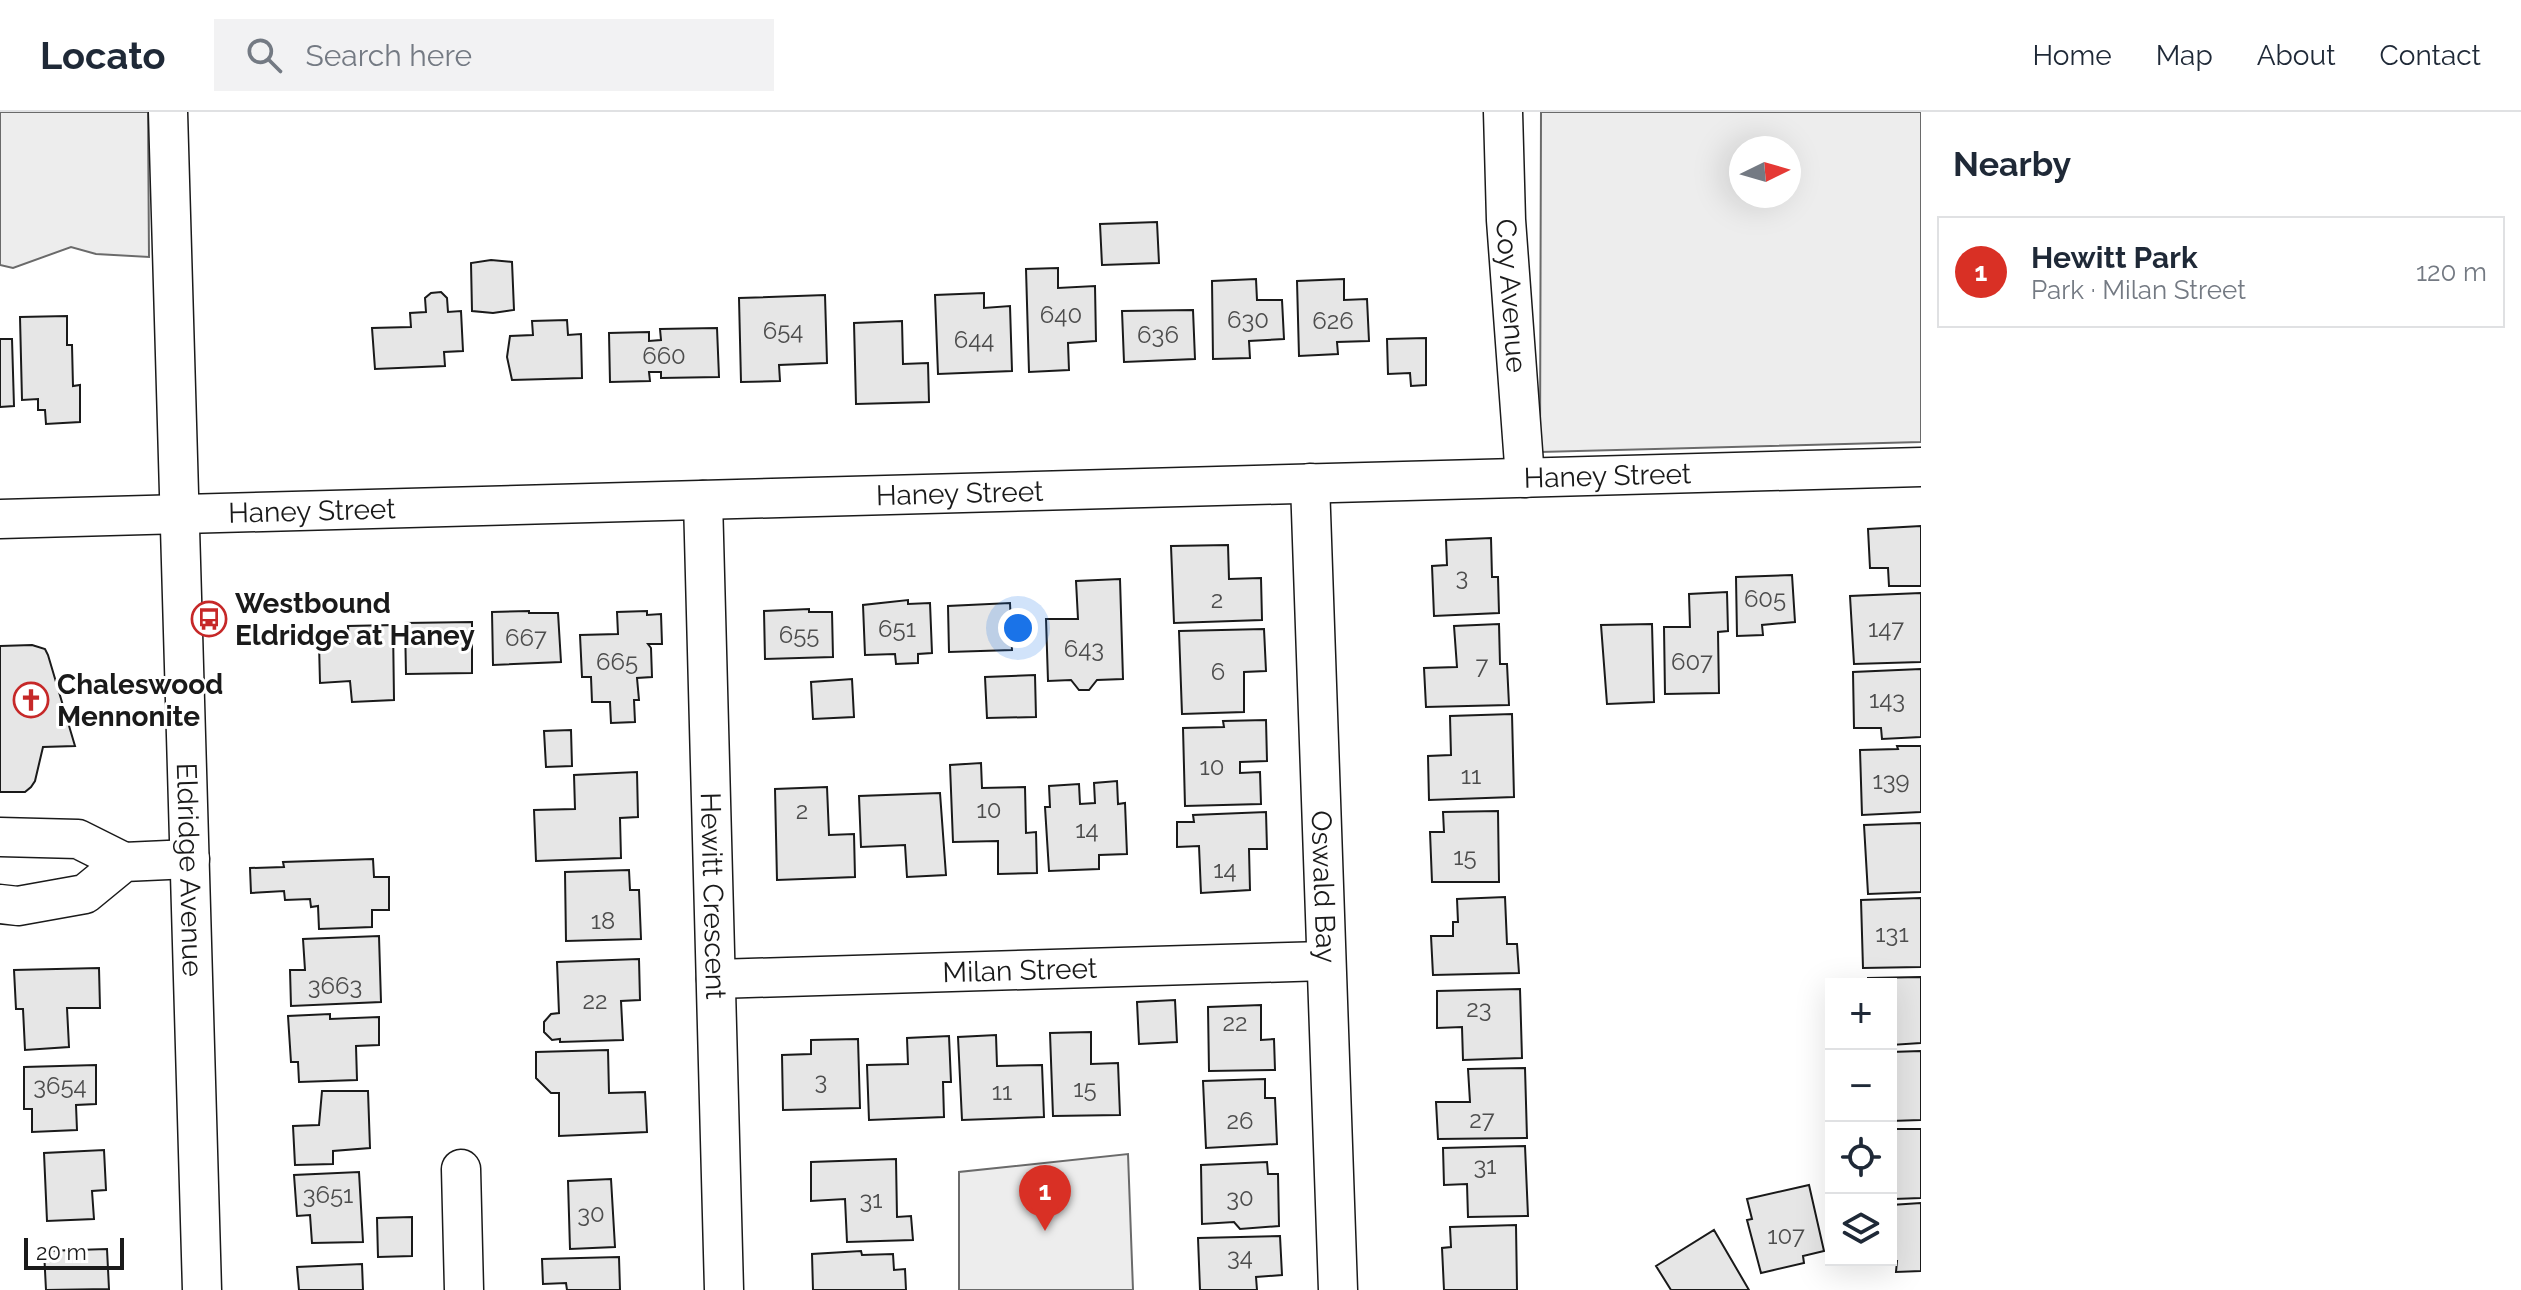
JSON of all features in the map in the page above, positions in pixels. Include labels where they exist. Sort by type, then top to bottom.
[{"type":"street","name":"Eldridge Avenue","points":[[168,112],[202,1290]]},
{"type":"street","name":"Coy Avenue","points":[[1503,112],[1506,220],[1525,478]]},
{"type":"street","name":"Haney Street","points":[[0,519],[1921,467]]},
{"type":"street","name":"Oswald Bay","points":[[1310,483],[1338,1290]]},
{"type":"street","name":"Hewitt Crescent","points":[[703,500],[724,1290]]},
{"type":"street","points":[[0,837],[78,839],[124,862],[190,859]]},
{"type":"street","points":[[0,904],[18,906],[85,894],[124,862]]},
{"type":"street","name":"Milan Street","points":[[716,979],[1325,961]]},
{"type":"street","points":[[461,1169],[464,1290]]},
{"type":"shaded area","points":[[0,112],[148,112],[149,257],[96,254],[71,247],[13,268],[0,265]]},
{"type":"shaded area","points":[[1541,112],[1921,112],[1921,442],[1540,452]]},
{"type":"shaded area","points":[[1128,1154],[1133,1290],[959,1290],[959,1172]]},
{"type":"building","points":[[1157,222],[1159,263],[1102,265],[1100,224]]},
{"type":"building","points":[[491,260],[512,262],[514,310],[493,313],[472,311],[471,263]]},
{"type":"building","points":[[1058,268],[1058,288],[1095,286],[1096,341],[1068,343],[1069,370],[1029,372],[1026,269]]},
{"type":"building","points":[[1256,279],[1257,300],[1282,300],[1284,339],[1249,341],[1250,358],[1213,359],[1212,281]]},
{"type":"building","points":[[1344,279],[1344,300],[1367,299],[1369,341],[1337,342],[1338,354],[1299,356],[1297,281]]},
{"type":"building","points":[[441,292],[447,298],[448,312],[461,311],[463,351],[444,352],[445,366],[375,369],[372,328],[411,327],[410,313],[426,312],[425,298],[431,293]]},
{"type":"building","points":[[984,293],[984,308],[1010,306],[1012,371],[938,374],[935,295]]},
{"type":"building","points":[[825,295],[827,363],[779,365],[780,381],[741,382],[739,298]]},
{"type":"building","points":[[1193,310],[1195,359],[1124,362],[1122,311]]},
{"type":"building","points":[[67,316],[67,345],[72,345],[73,386],[80,385],[80,422],[46,424],[45,410],[38,410],[38,399],[22,400],[20,317]]},
{"type":"building","points":[[567,320],[568,335],[581,334],[582,378],[512,380],[507,357],[510,336],[533,335],[532,321]]},
{"type":"building","points":[[902,321],[903,364],[928,363],[929,402],[856,404],[854,323]]},
{"type":"building","points":[[717,328],[719,377],[661,378],[661,372],[649,372],[650,381],[610,382],[609,333],[649,332],[649,341],[661,340],[660,329]]},
{"type":"building","points":[[1426,338],[1426,385],[1411,386],[1410,373],[1388,374],[1387,339]]},
{"type":"building","points":[[0,339],[12,339],[14,406],[0,407]]},
{"type":"building","points":[[1921,526],[1921,586],[1889,586],[1888,568],[1870,568],[1868,529]]},
{"type":"building","points":[[1491,538],[1492,577],[1498,577],[1499,613],[1434,616],[1432,566],[1447,565],[1446,540]]},
{"type":"building","points":[[1228,545],[1229,579],[1261,578],[1262,620],[1174,623],[1171,546]]},
{"type":"building","points":[[1792,575],[1795,622],[1762,625],[1763,635],[1737,636],[1736,577]]},
{"type":"building","points":[[1120,579],[1123,679],[1097,680],[1089,690],[1079,690],[1071,680],[1048,681],[1046,619],[1078,619],[1076,581]]},
{"type":"building","points":[[1727,592],[1728,631],[1718,632],[1719,693],[1665,694],[1664,627],[1690,627],[1689,594]]},
{"type":"building","points":[[1921,593],[1921,662],[1854,664],[1850,596]]},
{"type":"building","points":[[908,600],[908,604],[930,603],[932,653],[918,654],[918,663],[896,664],[895,654],[865,655],[863,605]]},
{"type":"building","points":[[1010,603],[1012,650],[949,652],[948,606]]},
{"type":"building","points":[[809,609],[809,612],[832,612],[833,657],[765,659],[764,611]]},
{"type":"building","points":[[647,611],[647,615],[661,614],[662,644],[648,644],[651,648],[652,677],[637,678],[639,700],[634,700],[635,722],[611,723],[610,702],[592,702],[591,677],[582,677],[580,635],[618,634],[617,612]]},
{"type":"building","points":[[492,612],[558,613],[561,662],[493,665]]},
{"type":"building","points":[[472,622],[472,673],[406,674],[405,623]]},
{"type":"building","points":[[1499,624],[1500,664],[1507,664],[1509,705],[1426,707],[1424,668],[1457,667],[1454,626]]},
{"type":"building","points":[[1652,624],[1654,702],[1607,704],[1601,625]]},
{"type":"building","points":[[393,625],[394,700],[352,702],[350,681],[320,683],[319,643],[349,643],[348,626]]},
{"type":"building","points":[[1264,629],[1266,671],[1244,672],[1244,712],[1182,714],[1179,631]]},
{"type":"building","name":"Chaleswood Mennonite","points":[[32,645],[45,649],[48,655],[75,746],[43,747],[31,787],[25,792],[0,792],[0,646]]},
{"type":"building","points":[[1921,669],[1921,737],[1882,739],[1881,728],[1854,728],[1853,672]]},
{"type":"building","points":[[1035,675],[1036,717],[987,718],[985,677]]},
{"type":"building","points":[[852,679],[854,717],[813,719],[811,682]]},
{"type":"building","points":[[1512,714],[1514,797],[1429,800],[1428,756],[1451,755],[1450,716]]},
{"type":"building","points":[[1266,720],[1267,761],[1240,762],[1240,773],[1260,772],[1261,804],[1185,806],[1183,728],[1224,727],[1223,721]]},
{"type":"building","points":[[571,730],[572,766],[546,767],[544,731]]},
{"type":"building","points":[[1897,746],[1921,746],[1921,812],[1862,815],[1860,750],[1898,749]]},
{"type":"building","points":[[981,763],[982,788],[1025,787],[1026,833],[1036,832],[1037,873],[998,874],[998,841],[953,842],[950,765]]},
{"type":"building","points":[[637,772],[638,817],[620,818],[621,858],[536,861],[534,810],[575,809],[574,775]]},
{"type":"building","points":[[1117,781],[1118,804],[1125,803],[1127,854],[1099,855],[1099,869],[1049,871],[1045,807],[1050,807],[1049,786],[1079,784],[1080,804],[1095,803],[1094,783]]},
{"type":"building","points":[[827,787],[829,835],[854,834],[855,877],[777,880],[775,789]]},
{"type":"building","points":[[940,793],[946,875],[907,877],[905,845],[861,847],[859,796]]},
{"type":"building","points":[[1498,811],[1499,882],[1432,882],[1430,832],[1444,832],[1443,812]]},
{"type":"building","points":[[1266,812],[1267,849],[1249,849],[1250,890],[1201,893],[1199,846],[1177,847],[1177,822],[1194,822],[1193,815]]},
{"type":"building","points":[[1921,823],[1921,892],[1868,894],[1864,825]]},
{"type":"building","points":[[373,859],[374,877],[389,877],[389,910],[372,910],[372,927],[319,929],[318,906],[311,907],[310,899],[285,900],[284,891],[251,893],[250,868],[284,867],[283,862]]},
{"type":"building","points":[[629,870],[630,890],[639,890],[641,939],[566,941],[565,872]]},
{"type":"building","points":[[1505,897],[1507,944],[1517,944],[1519,973],[1433,975],[1431,936],[1453,936],[1453,922],[1458,922],[1457,899]]},
{"type":"building","points":[[1921,898],[1921,967],[1863,968],[1861,900]]},
{"type":"building","points":[[379,936],[381,1002],[291,1006],[290,970],[305,970],[303,939]]},
{"type":"building","points":[[639,959],[640,1000],[621,1001],[623,1040],[560,1042],[560,1039],[552,1040],[544,1032],[544,1022],[551,1014],[559,1013],[557,962]]},
{"type":"building","points":[[99,968],[100,1008],[67,1008],[69,1047],[25,1050],[23,1009],[16,1009],[14,970]]},
{"type":"building","points":[[1921,977],[1921,1043],[1897,1045],[1897,978],[1868,978]]},
{"type":"building","points":[[1520,989],[1522,1058],[1463,1060],[1462,1027],[1437,1028],[1437,991]]},
{"type":"building","points":[[1175,1000],[1177,1042],[1139,1044],[1137,1002]]},
{"type":"building","points":[[1261,1005],[1261,1040],[1274,1039],[1275,1070],[1209,1071],[1208,1007]]},
{"type":"building","points":[[330,1014],[330,1019],[379,1017],[379,1045],[356,1046],[357,1080],[299,1082],[298,1062],[291,1062],[288,1016]]},
{"type":"building","points":[[1091,1032],[1091,1064],[1118,1063],[1120,1115],[1053,1116],[1050,1033]]},
{"type":"building","points":[[996,1035],[997,1066],[1042,1065],[1044,1117],[962,1120],[958,1037]]},
{"type":"building","points":[[949,1036],[951,1082],[943,1082],[944,1117],[869,1120],[867,1065],[908,1064],[907,1038]]},
{"type":"building","points":[[858,1039],[860,1108],[783,1110],[782,1055],[811,1054],[811,1040]]},
{"type":"building","points":[[608,1050],[609,1093],[645,1092],[647,1132],[559,1136],[559,1093],[551,1093],[536,1078],[536,1052]]},
{"type":"building","points":[[1921,1051],[1921,1120],[1897,1121],[1897,1052]]},
{"type":"building","points":[[96,1065],[96,1104],[76,1105],[77,1130],[32,1132],[32,1109],[24,1109],[24,1067]]},
{"type":"building","points":[[1525,1068],[1527,1138],[1438,1139],[1436,1102],[1470,1102],[1468,1069]]},
{"type":"building","points":[[1265,1079],[1265,1098],[1275,1098],[1277,1144],[1206,1148],[1203,1081]]},
{"type":"building","points":[[322,1091],[368,1091],[370,1148],[333,1151],[333,1164],[295,1165],[293,1126],[319,1125]]},
{"type":"building","points":[[1897,1129],[1921,1129],[1921,1198],[1897,1199]]},
{"type":"building","points":[[1525,1146],[1528,1216],[1468,1217],[1467,1184],[1444,1185],[1443,1148]]},
{"type":"building","points":[[104,1150],[106,1190],[92,1191],[94,1219],[47,1221],[44,1153]]},
{"type":"building","points":[[896,1159],[897,1217],[911,1216],[913,1240],[847,1242],[845,1199],[811,1201],[811,1162]]},
{"type":"building","points":[[1267,1162],[1268,1174],[1278,1174],[1279,1226],[1240,1229],[1234,1222],[1202,1224],[1201,1165]]},
{"type":"building","points":[[359,1172],[363,1242],[312,1243],[310,1215],[297,1216],[294,1175]]},
{"type":"building","points":[[611,1179],[615,1247],[570,1249],[568,1181]]},
{"type":"building","points":[[1809,1185],[1824,1251],[1803,1256],[1804,1263],[1761,1273],[1747,1220],[1752,1219],[1747,1199]]},
{"type":"building","points":[[1921,1203],[1921,1271],[1896,1272],[1897,1205]]},
{"type":"building","points":[[412,1217],[412,1256],[378,1257],[377,1218]]},
{"type":"building","points":[[1516,1225],[1517,1290],[1444,1290],[1442,1248],[1451,1247],[1450,1227]]},
{"type":"building","points":[[1714,1230],[1749,1290],[1671,1290],[1656,1266]]},
{"type":"building","points":[[1280,1236],[1282,1275],[1256,1277],[1257,1290],[1200,1290],[1198,1238]]},
{"type":"building","points":[[107,1249],[109,1289],[46,1290],[44,1251]]},
{"type":"building","points":[[861,1251],[862,1255],[893,1254],[894,1270],[905,1269],[906,1290],[813,1290],[812,1254]]},
{"type":"building","points":[[619,1257],[620,1290],[567,1290],[566,1283],[543,1284],[542,1259]]},
{"type":"building","points":[[362,1264],[363,1290],[299,1290],[297,1267]]},
{"type":"place","name":"Westbound Eldridge at Haney","points":[[209,619]]},
{"type":"place","name":"Chaleswood Mennonite","points":[[31,700]]},
{"type":"place","name":"Hewitt Park","points":[[1045,1231]]}]
